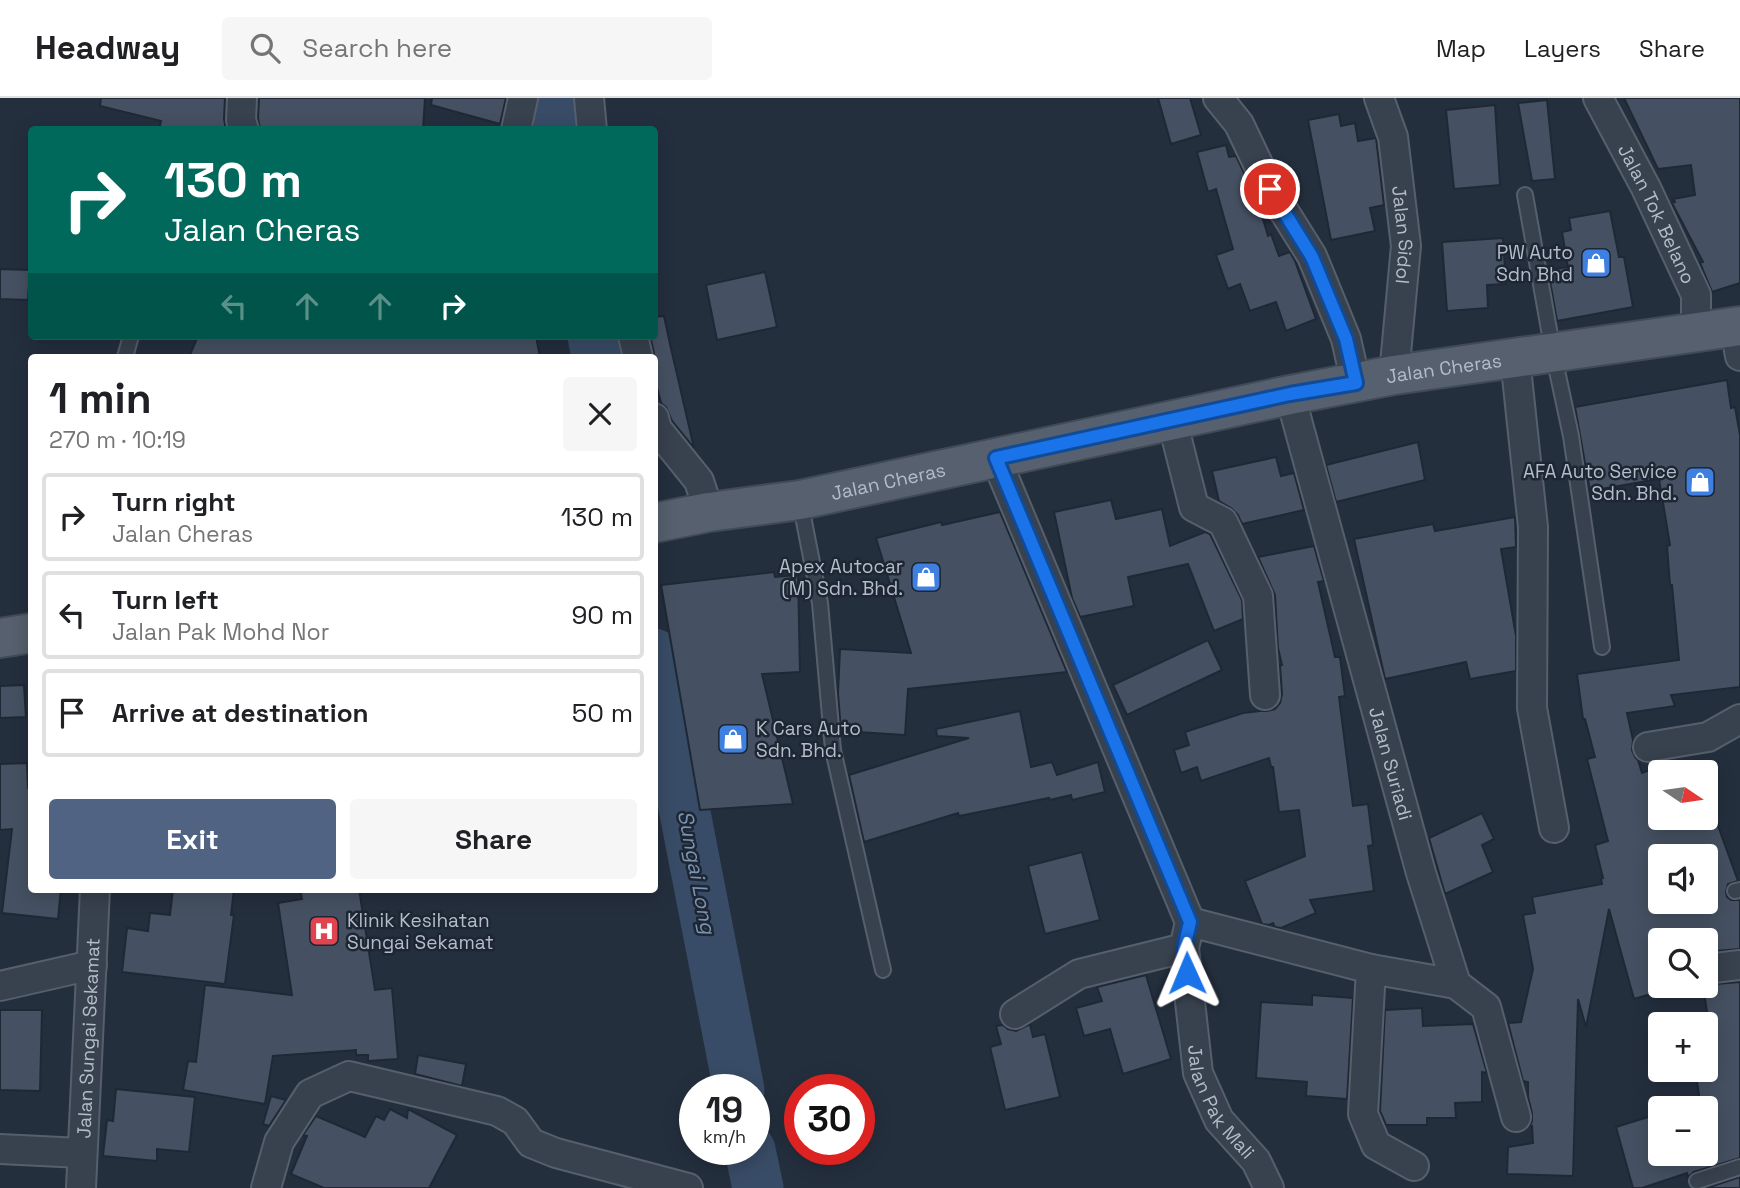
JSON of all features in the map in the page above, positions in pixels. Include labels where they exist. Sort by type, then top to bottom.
[{"type":"main road","name":"Jalan Cheras","points":[[662,521],[800,500],[1290,394],[1394,375],[1696,333],[1738,336]]},
{"type":"main road","points":[[0,638],[28,634]]},
{"type":"street","points":[[242,98],[243,126]]},
{"type":"street","points":[[517,126],[523,98]]},
{"type":"street","points":[[590,98],[592,126]]},
{"type":"street","points":[[1219,98],[1239,124],[1270,189],[1312,257],[1346,339],[1356,383]]},
{"type":"street","name":"Jalan Sidol","points":[[1379,98],[1393,137],[1406,246],[1394,375]]},
{"type":"street","name":"Jalan Tok Belano","points":[[1598,98],[1646,188],[1696,295],[1696,333]]},
{"type":"street","points":[[1515,358],[1533,527],[1532,708],[1554,828]]},
{"type":"street","name":"Jalan Suriadi","points":[[1290,394],[1421,873],[1456,984]]},
{"type":"street","points":[[1172,419],[1194,507],[1223,522],[1258,596],[1265,695]]},
{"type":"street","points":[[658,430],[699,481],[709,512]]},
{"type":"street","name":"Jalan Pak Mali","points":[[996,458],[1187,935],[1198,1073],[1219,1120],[1256,1161],[1269,1188]]},
{"type":"street","points":[[1648,747],[1708,737],[1740,719]]},
{"type":"street","name":"Jalan Sungai Sekamat","points":[[81,1188],[95,893]]},
{"type":"street","points":[[1015,1014],[1079,974],[1187,935],[1456,984],[1486,1007],[1517,1117]]},
{"type":"street","points":[[0,986],[92,965]]},
{"type":"street","points":[[1718,968],[1740,965]]},
{"type":"street","points":[[1371,969],[1363,1114],[1376,1145],[1414,1166]]},
{"type":"street","points":[[266,1188],[279,1142],[310,1094],[349,1076],[497,1111],[515,1121],[531,1143],[556,1153],[688,1188]]},
{"type":"street","points":[[0,1149],[81,1153]]},
{"type":"lane","points":[[1525,195],[1571,436],[1602,647]]},
{"type":"lane","points":[[800,500],[820,603],[833,750],[883,970]]},
{"type":"lane","points":[[1697,1181],[1740,1167]]},
{"type":"building","points":[[101,98],[225,98],[225,126],[160,126],[161,121],[100,106]]},
{"type":"building","points":[[259,98],[425,98],[423,126],[259,126]]},
{"type":"building","points":[[432,98],[506,98],[500,124],[431,105]]},
{"type":"building","points":[[1158,98],[1190,98],[1201,135],[1171,144]]},
{"type":"building","points":[[1624,98],[1740,98],[1740,283],[1712,292],[1700,263],[1703,262],[1672,203],[1675,202],[1673,199],[1695,195],[1691,165],[1658,169]]},
{"type":"building","points":[[1547,100],[1555,179],[1532,181],[1518,103]]},
{"type":"building","points":[[1495,105],[1500,185],[1454,189],[1446,110]]},
{"type":"building","points":[[1339,114],[1341,126],[1355,123],[1358,141],[1376,138],[1384,205],[1370,208],[1375,231],[1331,240],[1308,120]]},
{"type":"building","points":[[1226,145],[1229,157],[1236,156],[1258,202],[1268,236],[1271,234],[1279,256],[1290,252],[1295,261],[1316,319],[1286,331],[1276,302],[1250,311],[1240,284],[1228,289],[1216,255],[1233,249],[1216,189],[1208,192],[1197,152]]},
{"type":"building","name":"PW Auto Sdn Bhd","points":[[1610,211],[1619,257],[1624,257],[1633,307],[1557,321],[1548,270],[1568,267],[1562,232],[1571,230],[1569,218]]},
{"type":"building","points":[[1503,238],[1506,284],[1487,285],[1488,308],[1447,311],[1442,242]]},
{"type":"building","points":[[0,269],[28,270],[28,300],[0,299]]},
{"type":"building","points":[[765,272],[777,327],[717,340],[706,285]]},
{"type":"building","points":[[664,316],[694,448],[661,403],[658,391],[658,354],[654,354],[651,340],[658,340],[658,317]]},
{"type":"building","points":[[196,340],[537,340],[539,354],[190,354]]},
{"type":"building","points":[[1727,380],[1731,408],[1735,407],[1740,435],[1740,687],[1671,695],[1675,706],[1627,713],[1633,740],[1632,750],[1642,773],[1648,771],[1648,830],[1718,830],[1718,826],[1738,881],[1728,884],[1726,892],[1731,900],[1740,900],[1740,949],[1718,951],[1718,928],[1648,928],[1648,995],[1634,999],[1609,909],[1586,1027],[1578,999],[1573,1176],[1507,1174],[1508,1147],[1533,1143],[1528,1082],[1523,1081],[1508,1023],[1521,1022],[1533,969],[1523,915],[1535,913],[1532,897],[1602,884],[1603,878],[1595,845],[1608,841],[1587,759],[1595,757],[1583,719],[1577,674],[1679,660],[1670,585],[1667,546],[1670,545],[1659,479],[1590,491],[1575,407]]},
{"type":"building","points":[[1418,442],[1425,480],[1336,502],[1326,465]]},
{"type":"building","points":[[1276,457],[1281,476],[1294,473],[1304,510],[1242,524],[1231,508],[1219,501],[1212,471]]},
{"type":"building","points":[[1111,500],[1116,519],[1162,509],[1170,546],[1205,532],[1210,534],[1242,600],[1243,619],[1214,631],[1188,564],[1128,577],[1134,606],[1080,617],[1072,598],[1054,512]]},
{"type":"building","points":[[1000,512],[1067,672],[908,689],[905,735],[841,731],[838,693],[840,649],[911,653],[876,538],[941,522],[942,525]]},
{"type":"building","points":[[1515,517],[1516,547],[1501,549],[1516,636],[1516,671],[1470,679],[1466,662],[1385,679],[1354,539],[1433,524],[1435,531]]},
{"type":"building","points":[[1314,546],[1324,581],[1318,582],[1335,657],[1340,657],[1345,696],[1339,697],[1353,806],[1368,804],[1373,845],[1368,846],[1374,891],[1310,900],[1316,913],[1281,928],[1275,927],[1273,923],[1262,924],[1245,881],[1305,856],[1299,810],[1279,812],[1273,767],[1269,758],[1201,781],[1197,767],[1181,773],[1174,750],[1189,745],[1185,732],[1243,713],[1275,709],[1280,703],[1282,665],[1278,648],[1275,595],[1258,557]]},
{"type":"building","name":"K Cars Auto Sdn. Bhd.","points":[[774,572],[775,577],[798,575],[800,672],[762,674],[793,804],[700,810],[661,585]]},
{"type":"building","points":[[1208,640],[1222,670],[1127,715],[1113,685]]},
{"type":"building","points":[[24,685],[26,717],[0,718],[0,686]]},
{"type":"building","points":[[1020,711],[1031,767],[1052,762],[1057,775],[1098,762],[1105,792],[1072,800],[1071,795],[959,816],[958,813],[864,842],[849,775],[969,738],[937,736],[936,729]]},
{"type":"building","points":[[27,763],[28,893],[61,893],[58,919],[2,913],[12,829],[0,830],[0,764]]},
{"type":"building","points":[[1482,813],[1494,839],[1482,845],[1493,872],[1445,894],[1429,838]]},
{"type":"building","points":[[1082,852],[1100,920],[1045,934],[1028,866]]},
{"type":"building","points":[[173,893],[234,893],[231,915],[234,915],[225,984],[122,972],[127,928],[148,931],[150,913],[170,915]]},
{"type":"building","points":[[301,893],[360,893],[375,990],[392,988],[398,1059],[368,1061],[368,1055],[356,1055],[356,1050],[273,1056],[265,1104],[183,1090],[188,1061],[196,1062],[205,985],[292,995],[278,903],[302,899]]},
{"type":"building","points":[[1146,975],[1171,1059],[1123,1074],[1110,1029],[1084,1036],[1076,1008],[1102,1001],[1097,987]]},
{"type":"building","points":[[1740,982],[1740,1158],[1718,1165],[1718,1096],[1699,1096],[1697,1082],[1718,1082],[1718,1012],[1707,1012],[1705,998],[1718,998],[1718,984]]},
{"type":"building","points":[[1312,995],[1353,998],[1347,1099],[1306,1096],[1307,1082],[1256,1078],[1261,1002],[1312,1005]]},
{"type":"building","points":[[1422,1008],[1423,1026],[1473,1024],[1487,1073],[1482,1072],[1482,1102],[1455,1103],[1456,1118],[1427,1118],[1427,1125],[1386,1125],[1380,1111],[1385,1010]]},
{"type":"building","points":[[0,1010],[42,1010],[40,1091],[0,1090]]},
{"type":"building","points":[[1030,1024],[1033,1037],[1045,1034],[1060,1097],[1005,1110],[990,1047],[1001,1044],[996,1026],[1003,1025],[1016,1031]]},
{"type":"building","points":[[418,1055],[466,1064],[462,1086],[415,1074]]},
{"type":"building","points":[[116,1089],[195,1097],[189,1152],[157,1149],[157,1161],[103,1156],[107,1120],[113,1121]]},
{"type":"building","points":[[271,1096],[286,1100],[269,1126],[263,1124]]},
{"type":"building","points":[[390,1109],[407,1118],[408,1109],[457,1135],[429,1188],[324,1188],[291,1174],[307,1136],[303,1135],[316,1116],[365,1137],[376,1116],[384,1120]]},
{"type":"building","points":[[1648,1117],[1648,1166],[1714,1166],[1694,1172],[1688,1177],[1687,1173],[1642,1188],[1633,1188],[1616,1127]]},
{"type":"building","points":[[1740,1177],[1740,1188],[1707,1188]]},
{"type":"waterway","name":"Sungai Long","points":[[559,126],[560,98]]},
{"type":"waterway","name":"Sungai Long","points":[[594,340],[596,354]]},
{"type":"waterway","name":"Sungai Long","points":[[658,675],[736,1074]]},
{"type":"waterway","name":"Sungai Long","points":[[753,1165],[758,1188]]},
{"type":"place","name":"PW Auto Sdn Bhd","points":[[1596,263]]},
{"type":"place","name":"AFA Auto Service Sdn. Bhd.","points":[[1700,482]]},
{"type":"place","name":"Apex Autocar (M) Sdn. Bhd.","points":[[926,577]]},
{"type":"place","name":"K Cars Auto Sdn. Bhd.","points":[[733,739]]},
{"type":"place","name":"Klinik Kesihatan Sungai Sekamat","points":[[324,931]]},
{"type":"route","points":[[1187,973],[1184,948],[1190,922],[996,458],[1290,394],[1356,383],[1346,339],[1312,257],[1270,189]]}]
